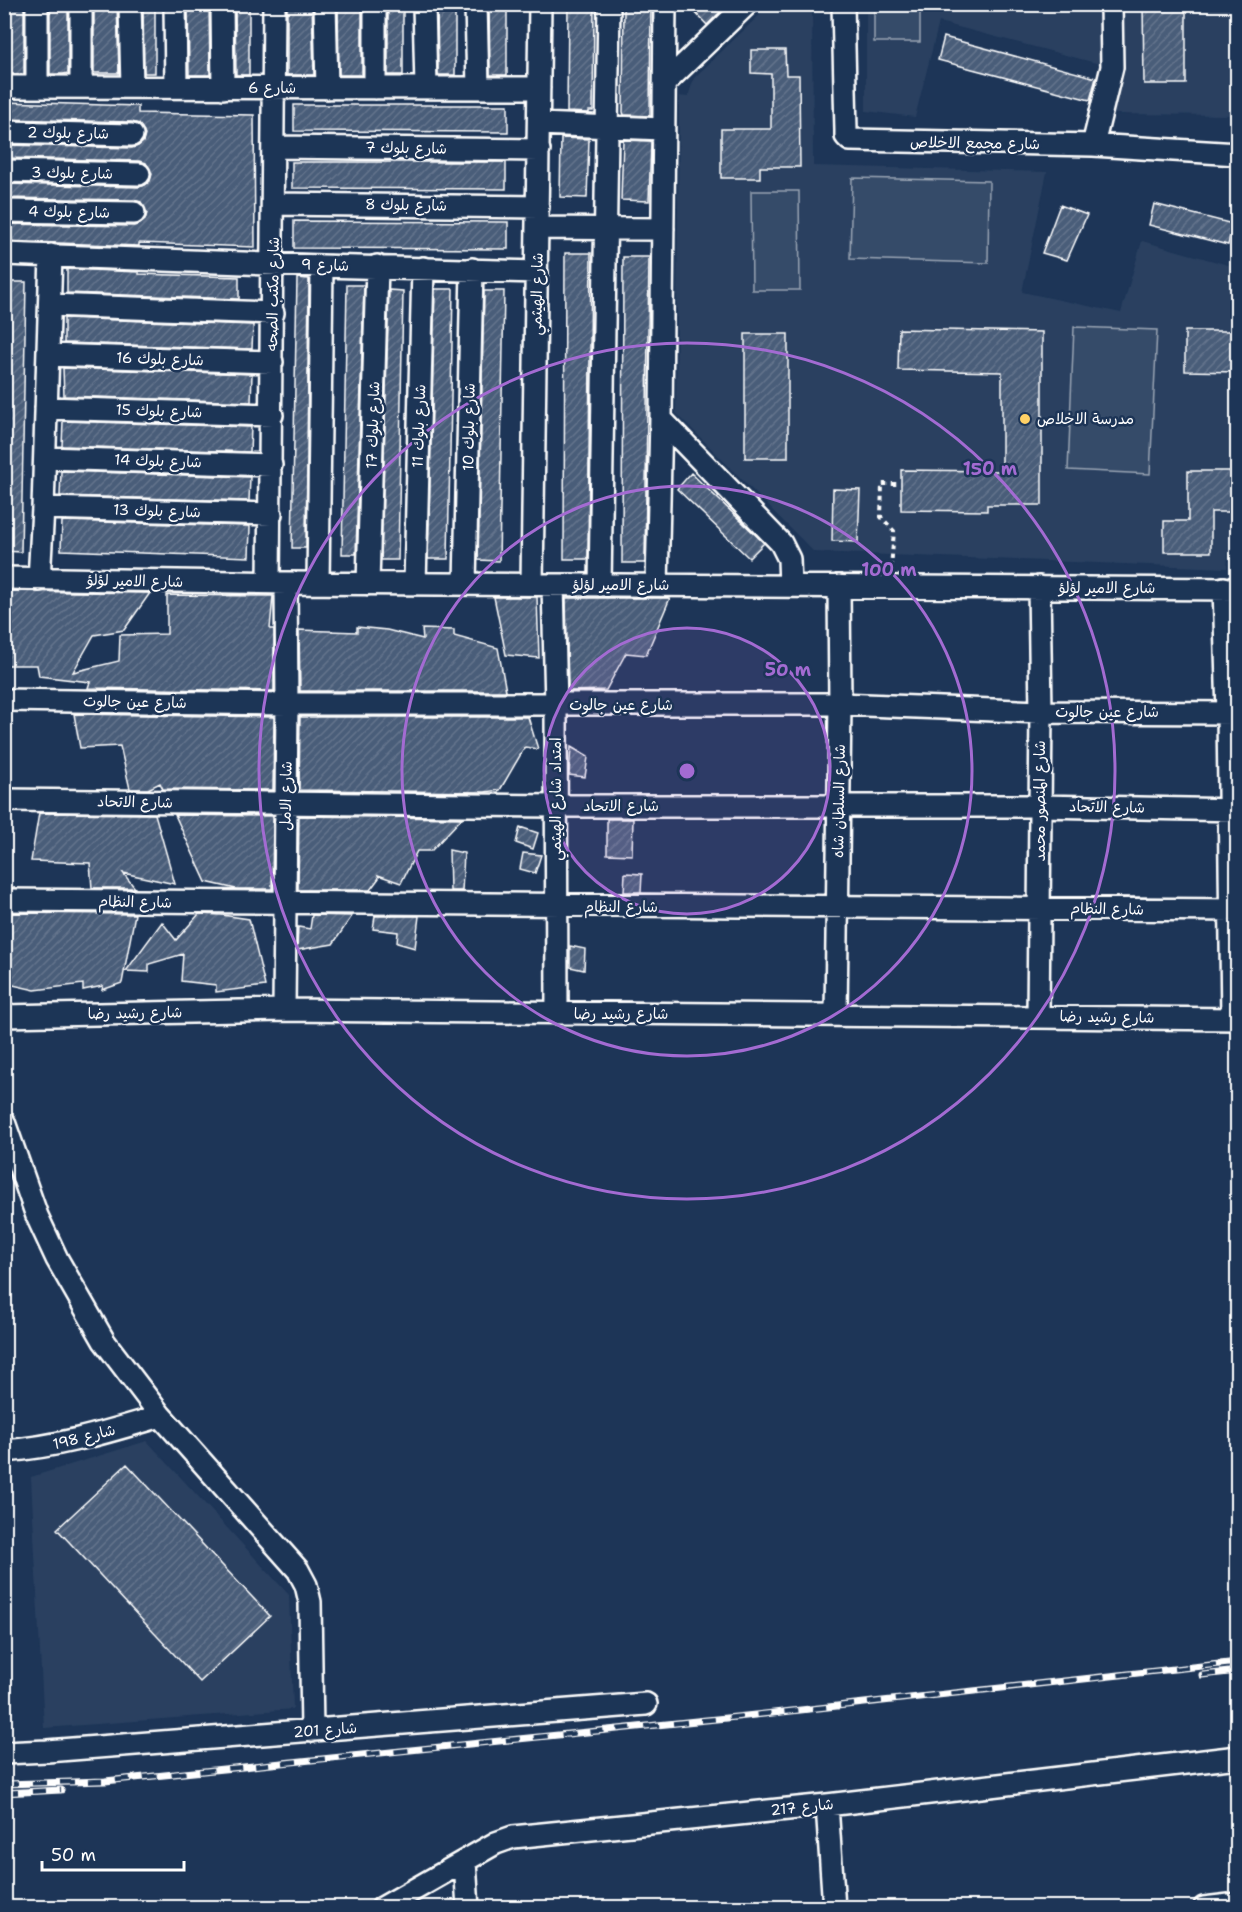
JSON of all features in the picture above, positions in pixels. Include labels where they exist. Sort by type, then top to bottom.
[{"type":"street","points":[[37,4],[37,87]]},
{"type":"street","points":[[81,4],[81,87]]},
{"type":"street","points":[[130,4],[132,87]]},
{"type":"street","points":[[175,4],[176,87]]},
{"type":"street","points":[[222,4],[223,88]]},
{"type":"street","name":"شارع مكتب الصحه","points":[[274,4],[271,514],[278,583]]},
{"type":"street","points":[[325,4],[327,88]]},
{"type":"street","points":[[375,4],[375,88]]},
{"type":"street","points":[[424,4],[426,88]]},
{"type":"street","points":[[476,4],[478,88]]},
{"type":"street","name":"شارع الهيثمي","points":[[532,584],[540,4]]},
{"type":"street","points":[[600,585],[609,4]]},
{"type":"street","points":[[657,585],[665,4]]},
{"type":"street","points":[[664,84],[747,4]]},
{"type":"street","name":"شارع مجمع الاخلاص","points":[[843,4],[846,136],[850,140],[1094,145],[1238,154]]},
{"type":"street","points":[[1094,145],[1112,67],[1112,4]]},
{"type":"street","name":"شارع 6","points":[[4,87],[539,88]]},
{"type":"street","points":[[539,124],[663,129]]},
{"type":"street","name":"شارع بلوك 2","points":[[4,132],[132,135]]},
{"type":"street","name":"شارع بلوك 7","points":[[274,147],[539,150]]},
{"type":"street","name":"شارع بلوك 3","points":[[4,171],[139,174]]},
{"type":"street","name":"شارع بلوك 8","points":[[273,204],[538,207]]},
{"type":"street","name":"شارع بلوك 4","points":[[4,211],[134,213]]},
{"type":"street","points":[[538,228],[663,230]]},
{"type":"street","name":"شارع 9","points":[[4,254],[537,272]]},
{"type":"street","points":[[39,579],[51,255]]},
{"type":"street","points":[[318,583],[322,266]]},
{"type":"street","name":"شارع بلوك 17","points":[[368,584],[377,266]]},
{"type":"street","name":"شارع بلوك 11","points":[[415,584],[423,268]]},
{"type":"street","name":"شارع بلوك 10","points":[[465,584],[472,269]]},
{"type":"street","points":[[50,305],[273,313]]},
{"type":"street","name":"شارع بلوك 16","points":[[48,355],[272,362]]},
{"type":"street","name":"شارع بلوك 15","points":[[46,408],[272,415]]},
{"type":"street","points":[[661,419],[781,543],[789,559],[790,586]]},
{"type":"street","name":"شارع بلوك 14","points":[[45,458],[271,465]]},
{"type":"street","name":"شارع بلوك 13","points":[[43,508],[271,514]]},
{"type":"street","name":"شارع الامير لؤلؤ","points":[[4,578],[368,584],[1231,589]]},
{"type":"street","name":"شارع الامل","points":[[278,583],[287,704],[284,1010]]},
{"type":"street","name":"امتداد شارع الهيثمي","points":[[554,585],[557,1013]]},
{"type":"street","name":"شارع السلطان شاه","points":[[836,1016],[840,704],[839,586]]},
{"type":"street","name":"شارع المنصور محمد","points":[[1038,1016],[1041,712],[1039,587]]},
{"type":"street","points":[[1231,589],[1235,1019]]},
{"type":"street","name":"شارع عين جالوت","points":[[4,700],[287,704],[840,704],[1041,712],[1233,713]]},
{"type":"street","name":"شارع الاتحاد","points":[[4,800],[556,806],[1040,806],[1233,810]]},
{"type":"street","name":"شارع النظام","points":[[4,900],[1234,910]]},
{"type":"street","name":"شارع رشيد رضا","points":[[4,1016],[284,1010],[1235,1019]]},
{"type":"street","points":[[4,1122],[29,1194],[57,1259],[105,1341],[161,1416],[298,1570],[306,1585],[310,1602],[312,1731]]},
{"type":"street","name":"شارع 198","points":[[4,1451],[24,1450],[79,1440],[161,1416]]},
{"type":"street","name":"شارع 201","points":[[4,1753],[645,1704]]},
{"type":"street","name":"شارع 217","points":[[382,1908],[496,1844],[513,1837],[827,1805],[1238,1757]]},
{"type":"street","points":[[827,1805],[834,1908]]},
{"type":"street","points":[[465,1862],[468,1908]]},
{"type":"street","points":[[1204,1908],[1238,1904]]},
{"type":"path","points":[[889,586],[894,531],[881,517],[882,484],[901,484]]},
{"type":"shaded area","name":"مدرسة الاخلاص","points":[[770,5],[812,5],[813,166],[1047,172],[1022,292],[1121,313],[1142,241],[1235,267],[1237,257],[1238,524],[1230,525],[1227,568],[814,552],[676,413],[679,96],[688,97],[694,78]]},
{"type":"shaded area","points":[[866,5],[1099,5],[1100,64],[939,22],[915,117],[866,111]]},
{"type":"shaded area","points":[[874,5],[920,5],[920,42],[874,42]]},
{"type":"shaded area","points":[[1122,5],[1237,5],[1237,115],[1114,114],[1120,80]]},
{"type":"shaded area","points":[[852,178],[989,181],[988,263],[850,259]]},
{"type":"shaded area","points":[[751,191],[799,191],[800,290],[752,290]]},
{"type":"shaded area","points":[[1074,327],[1157,330],[1150,474],[1068,470]]},
{"type":"shaded area","points":[[147,1441],[289,1595],[293,1709],[44,1728],[31,1477]]},
{"type":"building","points":[[4,4],[24,4],[24,74],[4,74]]},
{"type":"building","points":[[50,4],[68,4],[68,73],[50,74]]},
{"type":"building","points":[[94,4],[117,4],[119,73],[94,73]]},
{"type":"building","points":[[143,4],[155,4],[155,73],[144,73]]},
{"type":"building","points":[[188,4],[209,4],[210,75],[189,75]]},
{"type":"building","points":[[235,4],[249,4],[249,75],[236,75]]},
{"type":"building","points":[[287,4],[312,4],[314,75],[287,75]]},
{"type":"building","points":[[338,4],[362,4],[362,75],[339,75]]},
{"type":"building","points":[[388,4],[403,4],[403,75],[388,75]]},
{"type":"building","points":[[437,4],[455,4],[455,75],[438,75]]},
{"type":"building","points":[[489,4],[507,4],[507,75],[490,75]]},
{"type":"building","points":[[568,4],[594,4],[593,111],[589,113],[567,112]]},
{"type":"building","points":[[624,4],[651,4],[650,116],[624,115],[623,112]]},
{"type":"building","points":[[687,4],[728,4],[707,25]]},
{"type":"building","points":[[1143,4],[1186,4],[1186,84],[1144,84]]},
{"type":"building","points":[[944,37],[1096,78],[1090,100],[938,60]]},
{"type":"building","points":[[751,50],[785,50],[786,75],[799,75],[800,167],[760,167],[760,178],[721,178],[721,129],[771,129],[771,74],[751,73]]},
{"type":"building","points":[[4,102],[138,106],[138,113],[254,115],[255,247],[4,241],[4,224],[134,226],[145,220],[147,213],[141,202],[134,200],[4,198],[4,184],[139,187],[150,181],[152,174],[146,163],[139,161],[4,158],[4,145],[132,148],[143,142],[145,135],[139,124],[132,122],[4,119]]},
{"type":"building","points":[[294,105],[508,105],[508,132],[294,131]]},
{"type":"building","points":[[561,138],[589,139],[587,198],[560,197]]},
{"type":"building","points":[[623,140],[651,141],[649,201],[621,200]]},
{"type":"building","points":[[292,162],[506,162],[506,189],[292,188]]},
{"type":"building","points":[[1154,204],[1233,224],[1228,245],[1149,225]]},
{"type":"building","points":[[1060,205],[1087,215],[1067,260],[1042,253]]},
{"type":"building","points":[[294,221],[508,222],[508,249],[294,248]]},
{"type":"building","points":[[565,253],[591,253],[588,559],[564,559]]},
{"type":"building","points":[[623,257],[649,257],[645,563],[622,563]]},
{"type":"building","points":[[67,269],[239,277],[239,299],[67,293]]},
{"type":"building","points":[[297,278],[309,279],[306,548],[292,548]]},
{"type":"building","points":[[5,282],[26,282],[21,552],[4,551]]},
{"type":"building","points":[[347,285],[364,285],[356,554],[342,554]]},
{"type":"building","points":[[435,289],[453,289],[448,559],[428,559]]},
{"type":"building","points":[[389,290],[403,291],[398,560],[381,560]]},
{"type":"building","points":[[484,291],[504,291],[499,561],[478,560]]},
{"type":"building","points":[[64,318],[253,325],[252,349],[64,343]]},
{"type":"building","points":[[899,329],[1042,332],[1042,505],[987,505],[987,511],[901,510],[901,470],[1002,471],[1002,372],[898,370]]},
{"type":"building","points":[[1185,331],[1238,331],[1238,372],[1185,371]]},
{"type":"building","points":[[745,334],[788,334],[788,458],[745,458]]},
{"type":"building","points":[[63,368],[252,374],[251,402],[64,396]]},
{"type":"building","points":[[63,421],[251,427],[250,452],[62,446]]},
{"type":"building","points":[[61,471],[250,477],[249,501],[60,496]]},
{"type":"building","points":[[1188,471],[1238,471],[1238,512],[1211,512],[1211,552],[1164,552],[1164,521],[1188,521]]},
{"type":"building","points":[[691,473],[764,543],[749,558],[677,489]]},
{"type":"building","points":[[833,489],[860,490],[858,542],[832,541]]},
{"type":"building","points":[[62,521],[248,526],[250,527],[249,557],[61,550]]},
{"type":"building","points":[[4,591],[150,593],[124,630],[94,635],[73,672],[119,661],[120,635],[167,634],[167,595],[273,596],[270,629],[274,629],[274,691],[88,688],[90,682],[39,676],[37,665],[4,665]]},
{"type":"building","points":[[494,597],[537,597],[539,658],[506,655]]},
{"type":"building","points":[[566,598],[670,598],[646,655],[626,653],[606,690],[568,691]]},
{"type":"building","points":[[357,627],[387,630],[423,639],[422,629],[454,630],[454,636],[498,648],[506,691],[300,691],[299,630],[357,632]]},
{"type":"building","points":[[74,714],[274,717],[273,790],[163,789],[160,783],[148,789],[130,789],[120,746],[80,748]]},
{"type":"building","points":[[300,717],[528,717],[538,749],[525,747],[500,790],[485,792],[299,790]]},
{"type":"building","points":[[571,747],[588,757],[585,777],[569,775]]},
{"type":"building","points":[[39,813],[155,814],[175,884],[123,873],[135,888],[92,888],[90,863],[31,861]]},
{"type":"building","points":[[175,815],[273,816],[272,889],[236,889],[206,882]]},
{"type":"building","points":[[299,816],[462,818],[431,851],[417,851],[401,883],[378,875],[379,878],[370,890],[298,890]]},
{"type":"building","points":[[607,819],[633,819],[632,855],[607,854]]},
{"type":"building","points":[[520,827],[538,833],[533,849],[516,843]]},
{"type":"building","points":[[449,850],[464,853],[462,891],[450,891]]},
{"type":"building","points":[[523,853],[541,855],[535,873],[520,869]]},
{"type":"building","points":[[625,873],[642,874],[641,892],[624,892]]},
{"type":"building","points":[[5,913],[135,914],[122,983],[102,990],[103,986],[83,990],[83,984],[35,990],[4,983]]},
{"type":"building","points":[[199,914],[249,919],[265,986],[216,992],[216,985],[181,981],[183,954],[149,964],[149,972],[126,971],[162,922],[176,940]]},
{"type":"building","points":[[312,915],[352,916],[333,944],[297,950],[298,927],[310,929]]},
{"type":"building","points":[[375,916],[419,916],[415,948],[397,943],[398,932],[373,929]]},
{"type":"building","points":[[570,946],[585,949],[584,970],[570,967]]},
{"type":"building","points":[[127,1464],[270,1616],[200,1682],[57,1529]]},
{"type":"railway","points":[[4,1784],[105,1781],[746,1716],[1238,1662]]},
{"type":"railway","points":[[1202,1675],[1238,1671]]},
{"type":"railway","points":[[4,1793],[61,1790]]},
{"type":"place","name":"مدرسة الاخلاص","points":[[1025,419]]}]
